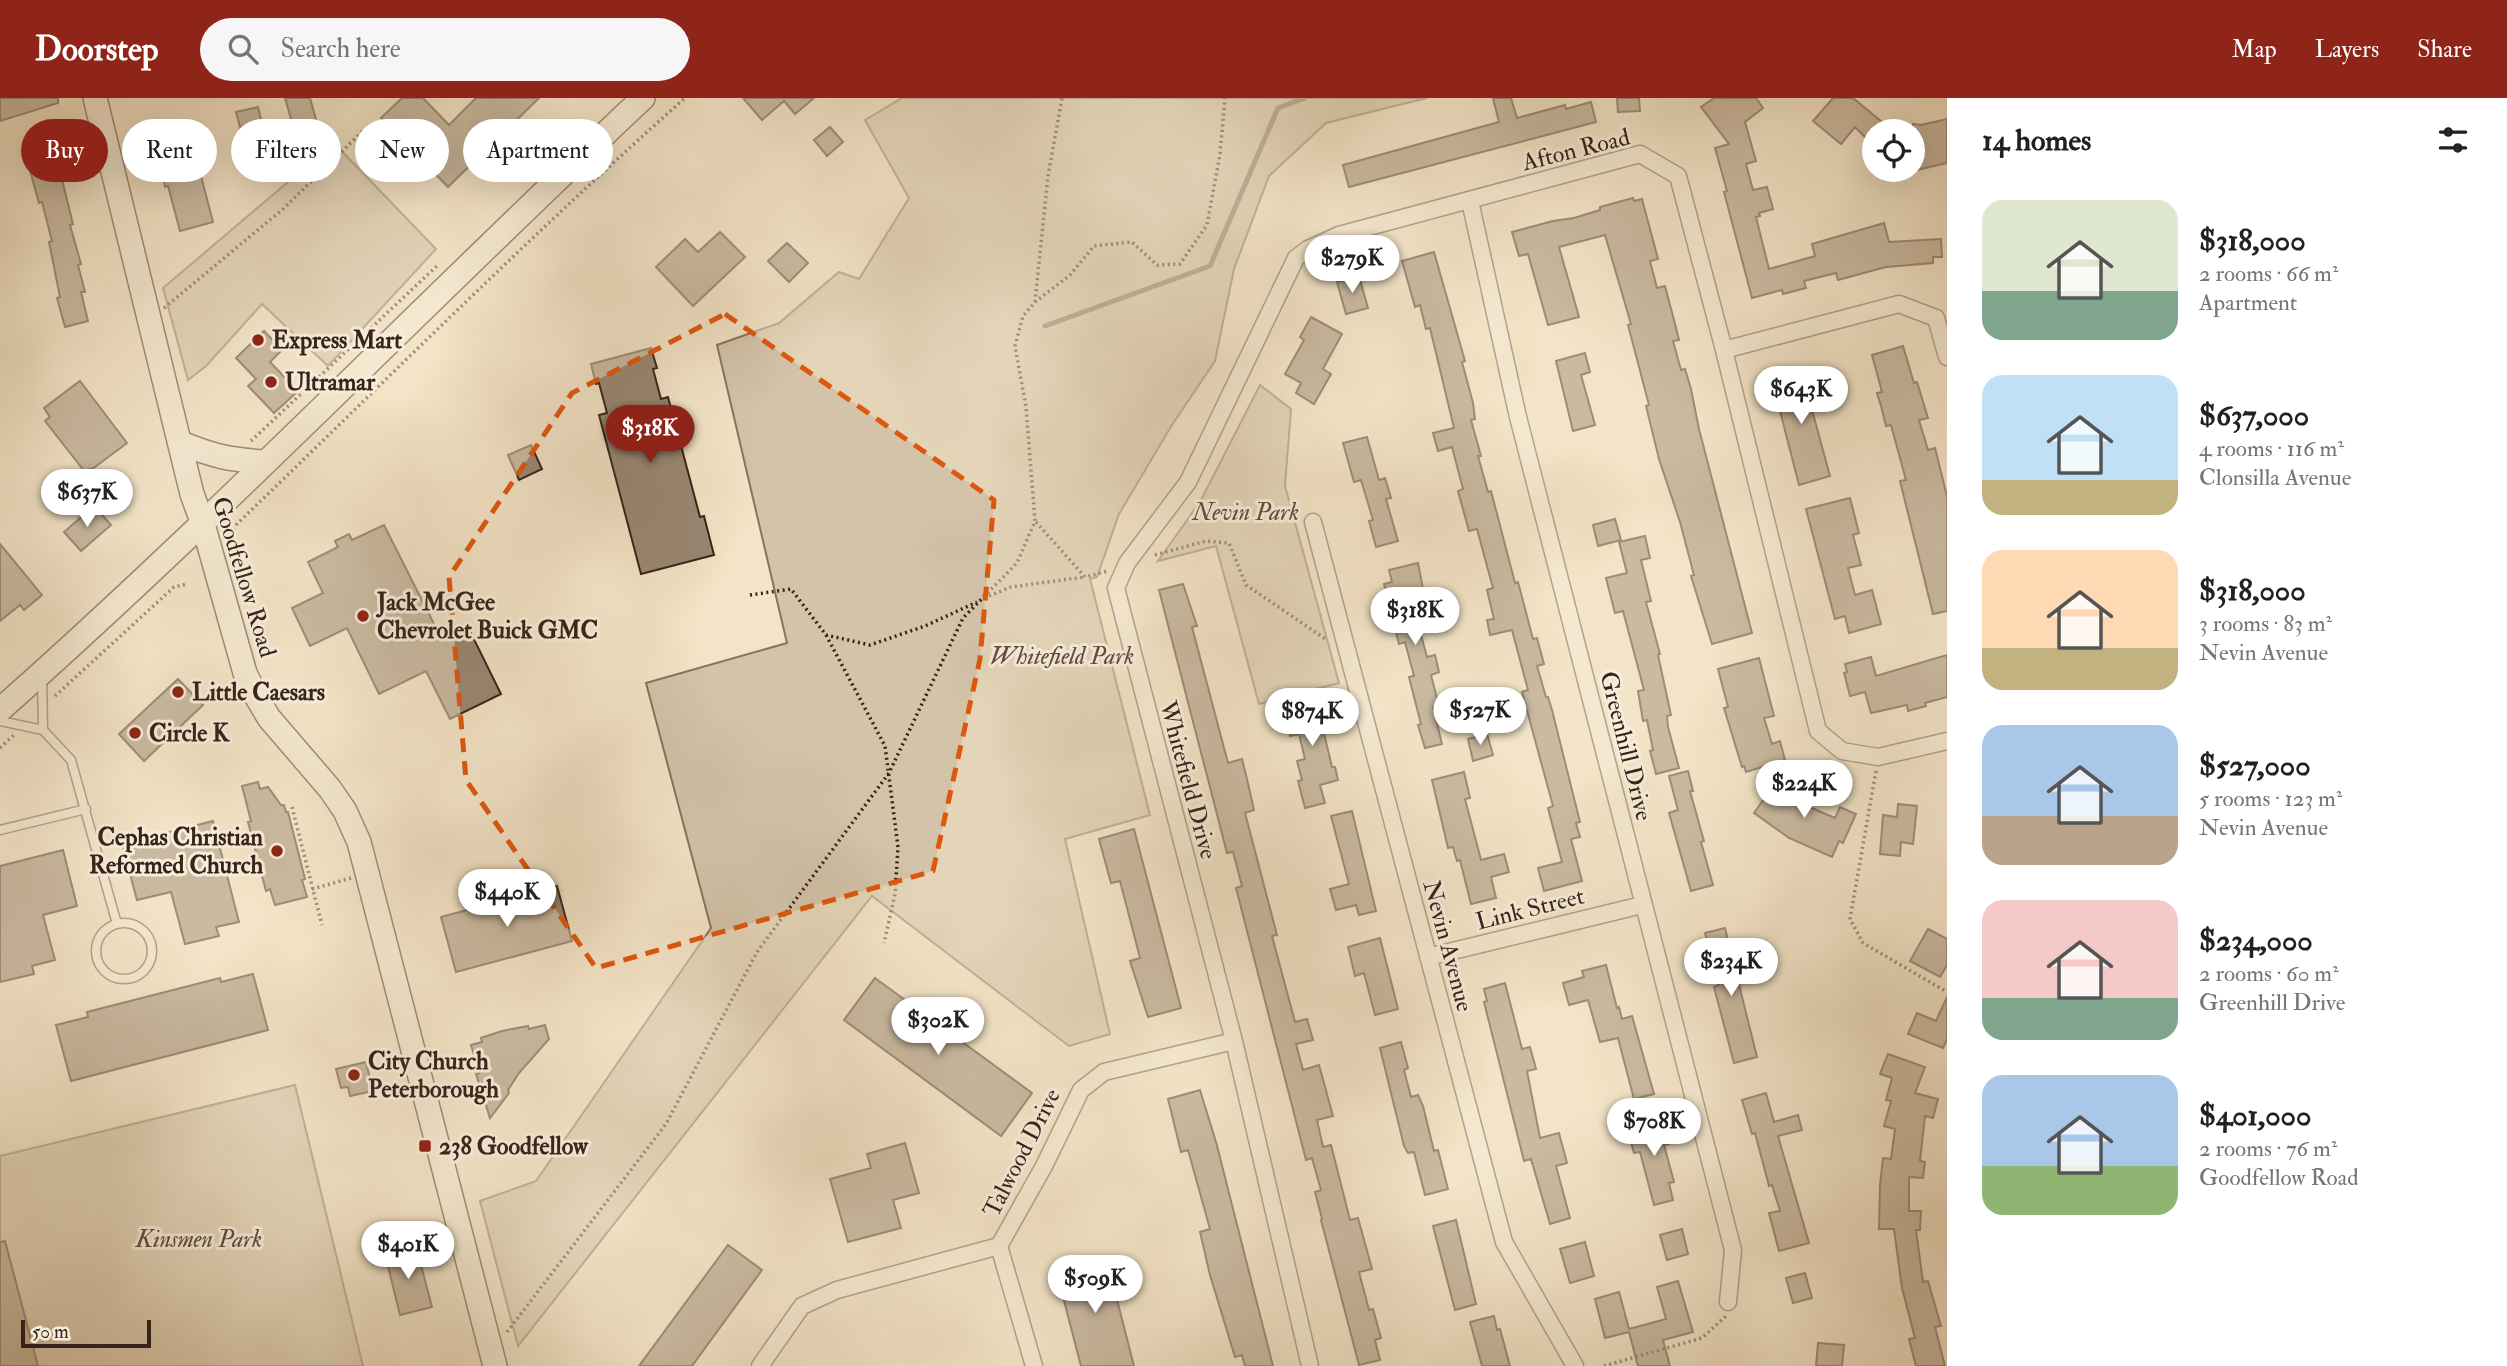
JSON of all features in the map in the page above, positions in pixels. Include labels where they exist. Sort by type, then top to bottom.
[{"type":"street","name":"Goodfellow Road","points":[[96,98],[192,494],[245,673],[269,718],[310,763],[345,811],[359,842],[495,1366]]},
{"type":"street","points":[[0,710],[203,524],[407,327],[523,210],[642,98]]},
{"type":"street","name":"Afton Road","points":[[1308,249],[1339,235],[1640,154],[1678,176],[1818,731],[1842,751],[1878,757],[1947,741]]},
{"type":"street","name":"Greenhill Drive","points":[[1470,201],[1518,417],[1733,1251],[1728,1301]]},
{"type":"street","name":"Whitefield Drive","points":[[1308,249],[1296,258],[1188,482],[1127,563],[1115,588],[1234,1041],[1310,1366]]},
{"type":"street","points":[[1724,350],[1899,304],[1936,318],[1947,357]]},
{"type":"street","points":[[179,442],[211,456],[266,462]]},
{"type":"street","name":"Nevin Avenue","points":[[1312,522],[1504,1242],[1576,1366]]},
{"type":"street","name":"Link Street","points":[[1428,957],[1643,905]]},
{"type":"street","name":"Talwood Drive","points":[[760,1366],[802,1306],[837,1290],[999,1246],[1044,1166],[1081,1090],[1104,1072],[1234,1041]]},
{"type":"street","points":[[999,1246],[1034,1366]]},
{"type":"lane","points":[[42,673],[43,730]]},
{"type":"lane","points":[[0,721],[43,730],[71,760],[117,924]]},
{"type":"lane","points":[[0,830],[86,809]]},
{"type":"lane","points":[[117,924],[136,925],[150,938],[153,947],[149,966],[135,978],[116,979],[101,968],[97,959],[97,941],[109,927],[117,924]]},
{"type":"path","points":[[229,540],[237,524],[600,174],[685,98]]},
{"type":"path","points":[[1035,302],[1048,176],[1062,98]]},
{"type":"path","points":[[507,1332],[666,1124],[757,952],[889,773],[963,618],[1017,564],[1035,521],[1026,407],[1015,346],[1023,316],[1035,302],[1070,275],[1094,246],[1132,242],[1157,265],[1180,264],[1207,225],[1220,154],[1225,98]]},
{"type":"path","points":[[149,320],[283,209],[355,140]]},
{"type":"path","points":[[232,460],[443,260]]},
{"type":"path","points":[[1035,521],[1085,577]]},
{"type":"path","points":[[826,635],[870,645],[925,626],[1012,587],[1085,577],[1206,541],[1229,543],[1246,585],[1349,655]]},
{"type":"path","points":[[42,709],[174,587],[187,584]]},
{"type":"path","points":[[750,595],[791,589],[826,635],[885,746],[898,847],[895,894],[884,943]]},
{"type":"path","points":[[0,748],[24,725]]},
{"type":"path","points":[[1878,757],[1850,919],[1863,943],[1947,992]]},
{"type":"path","points":[[292,807],[322,925]]},
{"type":"path","points":[[312,888],[368,873]]},
{"type":"path","points":[[1604,1366],[1702,1338],[1726,1318],[1728,1301]]},
{"type":"highlighted area","points":[[725,314],[994,500],[980,659],[933,871],[596,968],[466,780],[449,577],[572,393]]},
{"type":"green space","name":"Whitefield Park","points":[[902,98],[1427,98],[1326,123],[1269,176],[1234,269],[1215,361],[1172,425],[1119,514],[1097,577],[1090,579],[1150,815],[1065,839],[1110,1034],[1069,1046],[872,896],[518,1346],[480,1201],[536,1181],[711,928],[646,683],[787,643],[717,345],[779,323],[839,272],[859,279],[909,198],[865,120]]},
{"type":"green space","points":[[341,150],[355,165],[355,182],[372,182],[436,249],[328,366],[262,304],[206,366],[188,380],[163,288],[288,182],[341,182]]},
{"type":"green space","name":"Nevin Park","points":[[1260,385],[1291,409],[1285,486],[1339,683],[1259,704],[1216,546],[1158,561],[1200,502]]},
{"type":"green space","name":"Kinsmen Park","points":[[295,1085],[363,1366],[0,1366],[0,1156]]},
{"type":"building","points":[[0,98],[58,98],[58,103],[0,121]]},
{"type":"building","points":[[285,98],[310,98],[316,119],[291,119]]},
{"type":"building","points":[[402,98],[423,98],[443,119],[382,119]]},
{"type":"building","points":[[476,98],[539,98],[518,119],[463,119],[463,172],[448,187],[443,182],[449,182],[449,125]]},
{"type":"building","points":[[743,98],[814,98],[795,114],[784,101],[762,120]]},
{"type":"building","points":[[1493,98],[1511,98],[1517,118],[1565,105],[1566,109],[1591,102],[1596,122],[1349,187],[1343,165],[1499,122]]},
{"type":"building","points":[[1617,98],[1639,98],[1640,111],[1618,112]]},
{"type":"building","points":[[1714,98],[1756,98],[1763,108],[1745,122],[1756,161],[1746,164],[1753,190],[1767,187],[1773,209],[1759,213],[1760,216],[1756,217],[1769,269],[1815,256],[1812,244],[1884,223],[1889,242],[1941,239],[1942,257],[1933,257],[1933,263],[1886,267],[1838,280],[1836,273],[1804,281],[1806,288],[1783,294],[1782,290],[1752,298],[1715,148],[1729,144],[1701,107]]},
{"type":"building","points":[[1833,98],[1853,98],[1878,119],[1862,119],[1862,134],[1855,127],[1841,144],[1813,121]]},
{"type":"building","points":[[258,107],[261,119],[238,119],[236,112]]},
{"type":"building","points":[[1947,119],[1947,163],[1925,168],[1925,124]]},
{"type":"building","points":[[830,127],[843,142],[827,156],[814,140]]},
{"type":"building","points":[[33,182],[63,182],[73,224],[70,225],[81,264],[78,265],[85,292],[81,292],[88,321],[65,327],[57,298],[60,297],[49,242],[52,241],[42,202],[39,203]]},
{"type":"building","points":[[164,182],[203,182],[213,222],[180,231],[168,186],[165,187]]},
{"type":"building","points":[[1633,198],[1634,201],[1642,199],[1658,259],[1650,261],[1657,288],[1665,286],[1679,340],[1673,341],[1681,370],[1685,369],[1691,389],[1752,633],[1712,644],[1691,576],[1694,575],[1680,522],[1659,459],[1646,406],[1649,405],[1628,325],[1631,324],[1605,235],[1559,247],[1579,317],[1548,325],[1528,254],[1519,256],[1512,232],[1574,218]]},
{"type":"building","points":[[720,232],[745,257],[693,306],[656,267],[685,239],[698,252]]},
{"type":"building","points":[[787,243],[808,263],[789,282],[768,261]]},
{"type":"building","points":[[1434,252],[1465,361],[1462,362],[1473,403],[1475,419],[1471,420],[1481,456],[1478,456],[1488,492],[1491,491],[1533,639],[1537,638],[1544,664],[1537,666],[1552,710],[1580,822],[1576,823],[1580,837],[1571,839],[1582,881],[1544,891],[1538,868],[1562,862],[1548,808],[1553,806],[1522,692],[1528,690],[1512,630],[1490,635],[1487,620],[1494,619],[1487,590],[1493,588],[1477,529],[1469,531],[1458,491],[1463,489],[1452,447],[1438,451],[1433,433],[1454,428],[1430,328],[1426,329],[1420,305],[1415,307],[1402,261]]},
{"type":"building","points":[[1359,276],[1368,308],[1346,314],[1337,282]]},
{"type":"building","points":[[1311,317],[1342,334],[1323,369],[1331,374],[1314,404],[1296,393],[1301,383],[1285,374],[1304,340],[1300,337]]},
{"type":"building","points":[[264,331],[282,350],[270,362],[298,391],[274,413],[248,386],[256,379],[236,358]]},
{"type":"building","points":[[1903,346],[1928,418],[1919,420],[1928,450],[1935,448],[1947,496],[1947,611],[1933,614],[1900,481],[1906,480],[1891,425],[1886,426],[1877,393],[1882,392],[1872,355]]},
{"type":"building","points":[[651,348],[661,399],[668,397],[700,517],[704,516],[714,555],[641,574],[599,415],[607,413],[591,364]]},
{"type":"building","points":[[1585,353],[1590,372],[1581,375],[1595,425],[1573,431],[1556,361]]},
{"type":"building","points":[[1799,373],[1800,378],[1814,374],[1819,392],[1808,395],[1830,476],[1799,485],[1772,380]]},
{"type":"building","points":[[80,381],[127,443],[85,472],[45,421],[50,417],[44,408]]},
{"type":"building","points":[[1367,437],[1379,480],[1385,478],[1391,498],[1386,499],[1398,541],[1376,547],[1369,521],[1373,520],[1361,480],[1354,482],[1343,443]]},
{"type":"building","points":[[531,445],[542,469],[519,480],[508,455]]},
{"type":"building","points":[[1850,498],[1859,533],[1853,535],[1861,565],[1848,568],[1855,595],[1872,590],[1881,624],[1849,633],[1845,616],[1835,619],[1806,509]]},
{"type":"building","points":[[94,506],[111,525],[81,551],[64,532]]},
{"type":"building","points":[[1615,519],[1621,540],[1598,546],[1593,525]]},
{"type":"building","name":"Jack McGee Chevrolet Buick GMC","points":[[384,525],[441,638],[467,625],[501,694],[450,719],[426,671],[379,694],[347,628],[310,646],[292,608],[323,593],[308,562],[338,547],[335,541],[349,534],[352,540]]},
{"type":"building","points":[[1645,536],[1650,558],[1641,560],[1651,601],[1646,602],[1660,654],[1658,655],[1671,715],[1667,716],[1668,727],[1679,768],[1656,774],[1650,751],[1653,750],[1647,720],[1643,721],[1638,691],[1644,690],[1623,611],[1615,613],[1606,578],[1627,573],[1619,542]]},
{"type":"building","points":[[0,544],[42,595],[24,610],[20,605],[0,621]]},
{"type":"building","points":[[1418,563],[1424,594],[1416,596],[1417,601],[1412,602],[1427,657],[1435,655],[1439,672],[1431,675],[1439,706],[1433,707],[1442,744],[1425,748],[1409,677],[1414,676],[1405,642],[1399,644],[1384,584],[1392,582],[1389,570]]},
{"type":"building","points":[[1183,584],[1197,626],[1192,627],[1228,763],[1242,759],[1254,810],[1245,813],[1277,935],[1272,936],[1295,1022],[1307,1019],[1313,1040],[1296,1044],[1303,1070],[1319,1065],[1333,1116],[1317,1120],[1323,1147],[1331,1145],[1350,1220],[1358,1218],[1372,1269],[1359,1272],[1369,1310],[1373,1309],[1381,1338],[1375,1340],[1380,1360],[1359,1365],[1321,1220],[1315,1192],[1321,1190],[1312,1158],[1306,1160],[1236,888],[1242,886],[1233,852],[1227,853],[1159,590]]},
{"type":"building","points":[[1947,655],[1947,697],[1925,703],[1926,706],[1908,711],[1907,705],[1871,713],[1865,692],[1850,696],[1844,673],[1847,672],[1845,664],[1871,657],[1876,676]]},
{"type":"building","points":[[1759,658],[1774,716],[1764,718],[1772,744],[1780,741],[1785,760],[1746,772],[1744,766],[1742,767],[1724,708],[1728,707],[1718,669]]},
{"type":"building","points":[[178,679],[203,705],[144,761],[119,734]]},
{"type":"building","points":[[1319,691],[1329,728],[1323,729],[1338,780],[1320,785],[1325,803],[1305,808],[1298,781],[1302,780],[1297,761],[1305,759],[1299,734],[1290,736],[1287,722],[1298,716],[1293,698]]},
{"type":"building","points":[[1487,734],[1493,755],[1473,761],[1468,739]]},
{"type":"building","points":[[1688,771],[1693,791],[1690,791],[1704,841],[1701,842],[1713,885],[1691,891],[1669,813],[1678,810],[1669,776]]},
{"type":"building","points":[[1464,772],[1470,798],[1465,799],[1481,860],[1504,854],[1509,872],[1491,877],[1496,898],[1471,904],[1460,860],[1457,861],[1453,847],[1448,848],[1432,780]]},
{"type":"building","name":"Cephas Christian Reformed Church","points":[[258,782],[260,789],[268,787],[288,812],[307,897],[275,905],[270,889],[266,891],[248,822],[251,821],[242,786]]},
{"type":"building","points":[[1775,783],[1792,794],[1797,787],[1812,799],[1807,806],[1835,818],[1840,807],[1856,814],[1843,843],[1839,841],[1832,857],[1789,838],[1754,813]]},
{"type":"building","points":[[1898,804],[1917,806],[1913,844],[1901,842],[1900,856],[1880,854],[1883,815],[1897,817]]},
{"type":"building","points":[[1352,811],[1376,911],[1359,915],[1356,905],[1336,910],[1330,889],[1349,884],[1331,816]]},
{"type":"building","points":[[213,821],[239,922],[216,927],[219,936],[185,944],[171,892],[137,900],[122,844]]},
{"type":"building","points":[[1134,829],[1181,1008],[1148,1017],[1130,961],[1140,958],[1120,881],[1111,883],[1099,839]]},
{"type":"building","points":[[63,850],[77,906],[43,915],[55,960],[32,966],[34,974],[0,982],[0,866]]},
{"type":"building","points":[[557,886],[572,941],[456,972],[441,917]]},
{"type":"building","points":[[1725,928],[1757,1057],[1734,1063],[1714,987],[1719,985],[1705,933]]},
{"type":"building","points":[[1928,929],[1947,939],[1947,965],[1940,977],[1910,961]]},
{"type":"building","points":[[1380,938],[1398,1009],[1375,1015],[1364,973],[1355,976],[1348,947]]},
{"type":"building","points":[[1606,965],[1622,1019],[1632,1016],[1654,1094],[1634,1099],[1618,1038],[1600,1042],[1588,1000],[1569,1005],[1563,983],[1584,977],[1582,971]]},
{"type":"building","points":[[253,974],[268,1030],[71,1081],[56,1025],[88,1017],[87,1012],[220,978],[221,982]]},
{"type":"building","points":[[875,978],[1032,1093],[1001,1136],[844,1020]]},
{"type":"building","points":[[1505,983],[1522,1049],[1530,1047],[1536,1069],[1527,1071],[1540,1138],[1559,1133],[1567,1163],[1556,1166],[1570,1218],[1550,1224],[1531,1159],[1524,1161],[1484,1002],[1487,1001],[1484,989]]},
{"type":"building","points":[[1947,997],[1947,1039],[1943,1048],[1908,1034],[1917,1013],[1936,1021]]},
{"type":"building","points":[[545,1025],[549,1039],[519,1073],[508,1090],[509,1093],[490,1118],[476,1074],[479,1073],[471,1045],[482,1042],[481,1038],[502,1031]]},
{"type":"building","points":[[1401,1042],[1408,1068],[1404,1070],[1411,1097],[1418,1095],[1423,1106],[1434,1151],[1438,1150],[1448,1189],[1425,1195],[1414,1152],[1408,1153],[1404,1146],[1380,1048]]},
{"type":"building","points":[[1888,1054],[1925,1067],[1915,1093],[1938,1099],[1933,1118],[1925,1116],[1920,1161],[1925,1162],[1923,1178],[1909,1177],[1909,1211],[1921,1211],[1920,1230],[1916,1230],[1923,1282],[1928,1281],[1941,1326],[1935,1327],[1945,1366],[1916,1366],[1909,1339],[1915,1338],[1902,1288],[1894,1229],[1879,1229],[1883,1158],[1891,1159],[1895,1129],[1884,1126],[1891,1101],[1886,1100],[1892,1078],[1880,1074]]},
{"type":"building","name":"City Church Peterborough","points":[[366,1062],[373,1091],[350,1096],[348,1087],[341,1088],[336,1069]]},
{"type":"building","points":[[1200,1090],[1216,1142],[1273,1366],[1245,1366],[1242,1355],[1235,1357],[1210,1275],[1200,1232],[1210,1229],[1188,1150],[1181,1152],[1168,1099]]},
{"type":"building","points":[[1766,1093],[1774,1122],[1798,1115],[1802,1130],[1778,1136],[1809,1243],[1779,1251],[1769,1213],[1780,1211],[1772,1185],[1769,1186],[1755,1133],[1752,1134],[1742,1100]]},
{"type":"building","points":[[1634,1108],[1638,1123],[1613,1130],[1609,1114]]},
{"type":"building","points":[[1662,1119],[1669,1144],[1664,1145],[1674,1182],[1669,1183],[1673,1200],[1654,1205],[1640,1152],[1634,1153],[1627,1128]]},
{"type":"building","points":[[905,1143],[919,1193],[893,1200],[901,1228],[848,1242],[830,1179],[871,1168],[867,1154]]},
{"type":"building","points":[[1456,1220],[1476,1304],[1455,1310],[1433,1226]]},
{"type":"building","points":[[1682,1229],[1688,1254],[1667,1260],[1660,1235]]},
{"type":"building","points":[[5,1241],[38,1366],[0,1366],[0,1242]]},
{"type":"building","points":[[1585,1242],[1594,1276],[1570,1283],[1560,1249]]},
{"type":"building","points":[[728,1245],[762,1270],[692,1366],[639,1366]]},
{"type":"building","points":[[416,1246],[432,1307],[400,1315],[385,1254]]},
{"type":"building","points":[[1106,1257],[1134,1366],[1081,1366],[1056,1270]]},
{"type":"building","points":[[1805,1273],[1812,1298],[1793,1303],[1786,1278]]},
{"type":"building","points":[[1678,1281],[1693,1332],[1663,1340],[1670,1366],[1638,1366],[1629,1332],[1605,1338],[1595,1299],[1619,1292],[1629,1329],[1666,1319],[1657,1287]]},
{"type":"building","points":[[1494,1316],[1510,1366],[1482,1366],[1470,1322]]},
{"type":"building","points":[[1818,1343],[1844,1345],[1842,1366],[1816,1366]]},
{"type":"waterway","points":[[1045,326],[1210,266],[1278,108],[1305,98]]},
{"type":"place","name":"Express Mart","points":[[258,340]]},
{"type":"place","name":"Ultramar","points":[[271,382]]},
{"type":"place","name":"Jack McGee Chevrolet Buick GMC","points":[[363,616]]},
{"type":"place","name":"Little Caesars","points":[[178,692]]},
{"type":"place","name":"Circle K","points":[[135,733]]},
{"type":"place","name":"Cephas Christian Reformed Church","points":[[277,851]]},
{"type":"place","name":"City Church Peterborough","points":[[354,1075]]},
{"type":"place","name":"238 Goodfellow","points":[[425,1146]]}]
